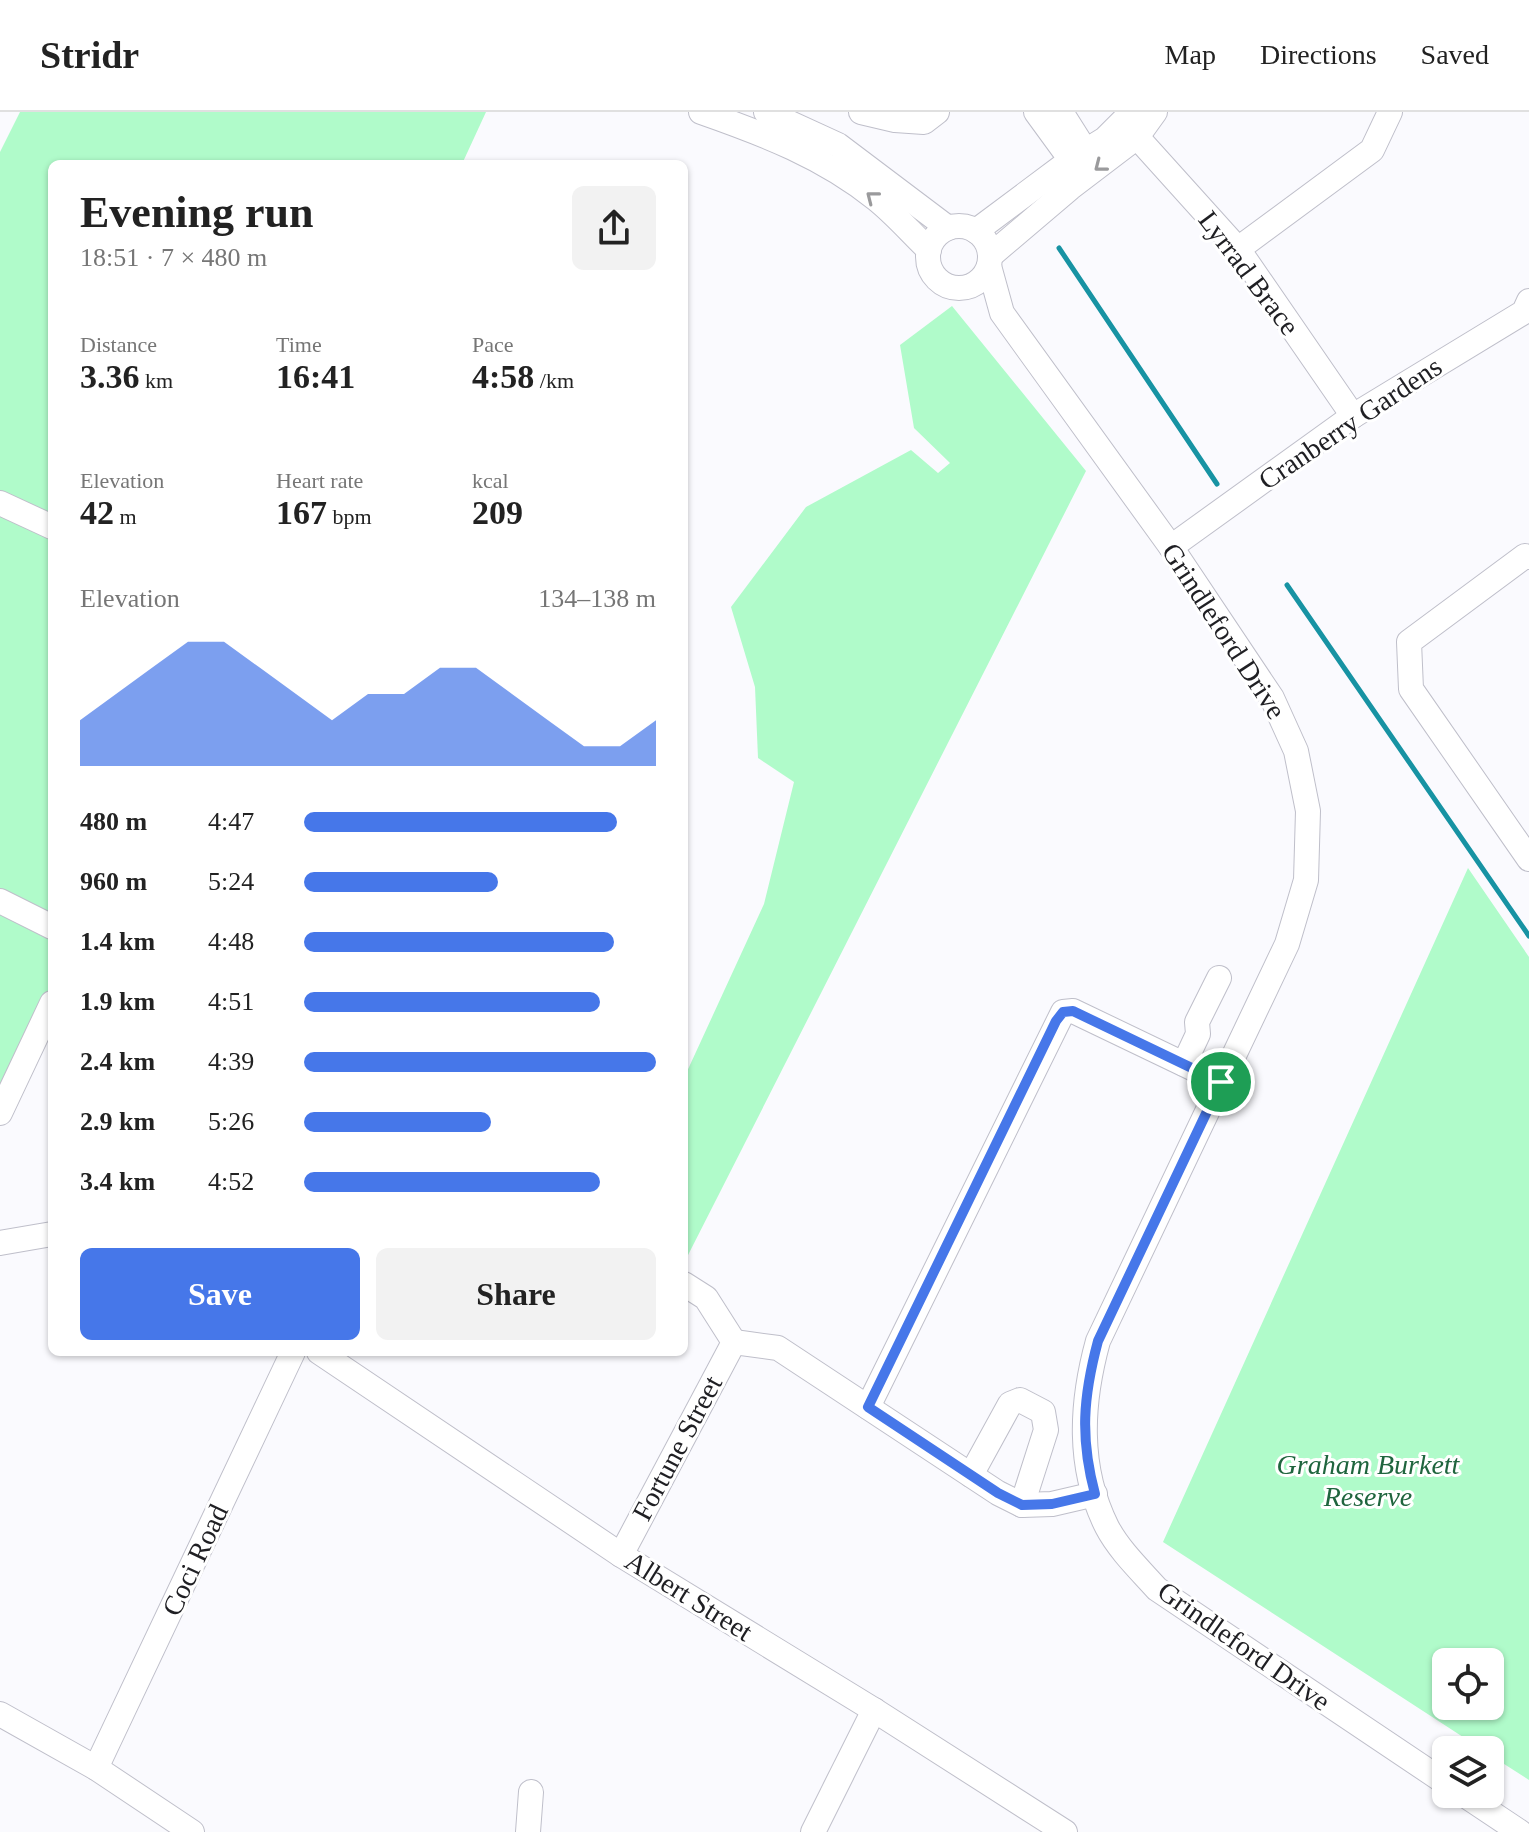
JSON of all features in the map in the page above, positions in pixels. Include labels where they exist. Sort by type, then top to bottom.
[{"type":"street","name":"Grindleford Drive","points":[[701,112],[769,136],[814,157],[878,200],[929,250],[928,260],[936,278],[943,284],[962,288],[1002,313]]},
{"type":"street","points":[[766,112],[838,145],[948,228]]},
{"type":"street","points":[[861,112],[895,120],[924,122],[937,112]]},
{"type":"street","points":[[1036,112],[1078,155]]},
{"type":"street","points":[[1061,112],[1078,155]]},
{"type":"street","points":[[929,250],[933,241],[948,228],[967,227],[976,231],[1078,155],[1105,139],[1132,112]]},
{"type":"street","points":[[962,288],[979,281],[989,261],[1070,188],[1137,137],[1155,112]]},
{"type":"street","points":[[1238,249],[1372,150],[1390,112]]},
{"type":"street","name":"Lyrrad Brace","points":[[1137,137],[1238,249],[1353,416]]},
{"type":"street","name":"Grindleford Drive","points":[[976,231],[988,246],[1002,313],[1171,547],[1272,698],[1296,751],[1308,811],[1306,880],[1287,944],[1098,1341],[1088,1377],[1084,1417],[1085,1457],[1095,1494],[1108,1528],[1130,1560],[1157,1589],[1432,1774]]},
{"type":"street","name":"Cranberry Gardens","points":[[1171,547],[1353,416],[1527,310]]},
{"type":"street","points":[[0,503],[48,525]]},
{"type":"street","points":[[1529,557],[1525,556],[1409,642],[1411,689],[1529,859]]},
{"type":"street","points":[[0,901],[48,921]]},
{"type":"street","points":[[1178,1061],[1198,1034],[1197,1022],[1219,978]]},
{"type":"street","points":[[0,1113],[48,1011]]},
{"type":"street","points":[[868,1407],[1063,1012],[1073,1011],[1221,1082]]},
{"type":"street","points":[[0,1243],[48,1235]]},
{"type":"street","points":[[688,1287],[706,1298],[734,1342],[778,1348],[1022,1505],[1052,1504],[1095,1494]]},
{"type":"street","name":"Fortune Street","points":[[621,1555],[734,1342]]},
{"type":"street","name":"Coci Road","points":[[96,1768],[291,1356]]},
{"type":"street","name":"Albert Street","points":[[325,1356],[621,1555],[874,1710],[1050,1828]]},
{"type":"street","points":[[971,1475],[1010,1404],[1020,1400],[1043,1412],[1046,1430],[1022,1505]]},
{"type":"street","points":[[813,1832],[874,1710]]},
{"type":"street","points":[[0,1714],[96,1768],[157,1822],[192,1832]]},
{"type":"street","points":[[528,1832],[531,1792]]},
{"type":"street","points":[[1484,1808],[1520,1832]]},
{"type":"green space","points":[[20,112],[486,112],[464,160],[48,160],[48,998],[0,1100],[0,152]]},
{"type":"green space","points":[[952,306],[1086,471],[688,1255],[688,1069],[764,904],[794,782],[758,758],[755,687],[731,607],[806,507],[911,450],[938,473],[950,463],[914,428],[900,345]]},
{"type":"green space","name":"Graham Burkett Reserve","points":[[1468,868],[1529,957],[1529,1780],[1504,1764],[1504,1736],[1461,1736],[1437,1720],[1504,1720],[1504,1648],[1432,1648],[1432,1717],[1163,1542]]},
{"type":"waterway","points":[[1059,248],[1217,484]]},
{"type":"waterway","points":[[1287,585],[1529,936]]},
{"type":"route","points":[[1073,1011],[1221,1082],[1098,1341],[1088,1377],[1084,1417],[1085,1457],[1095,1494],[1052,1504],[1022,1505],[998,1493],[868,1407],[1063,1012],[1073,1011]]}]
